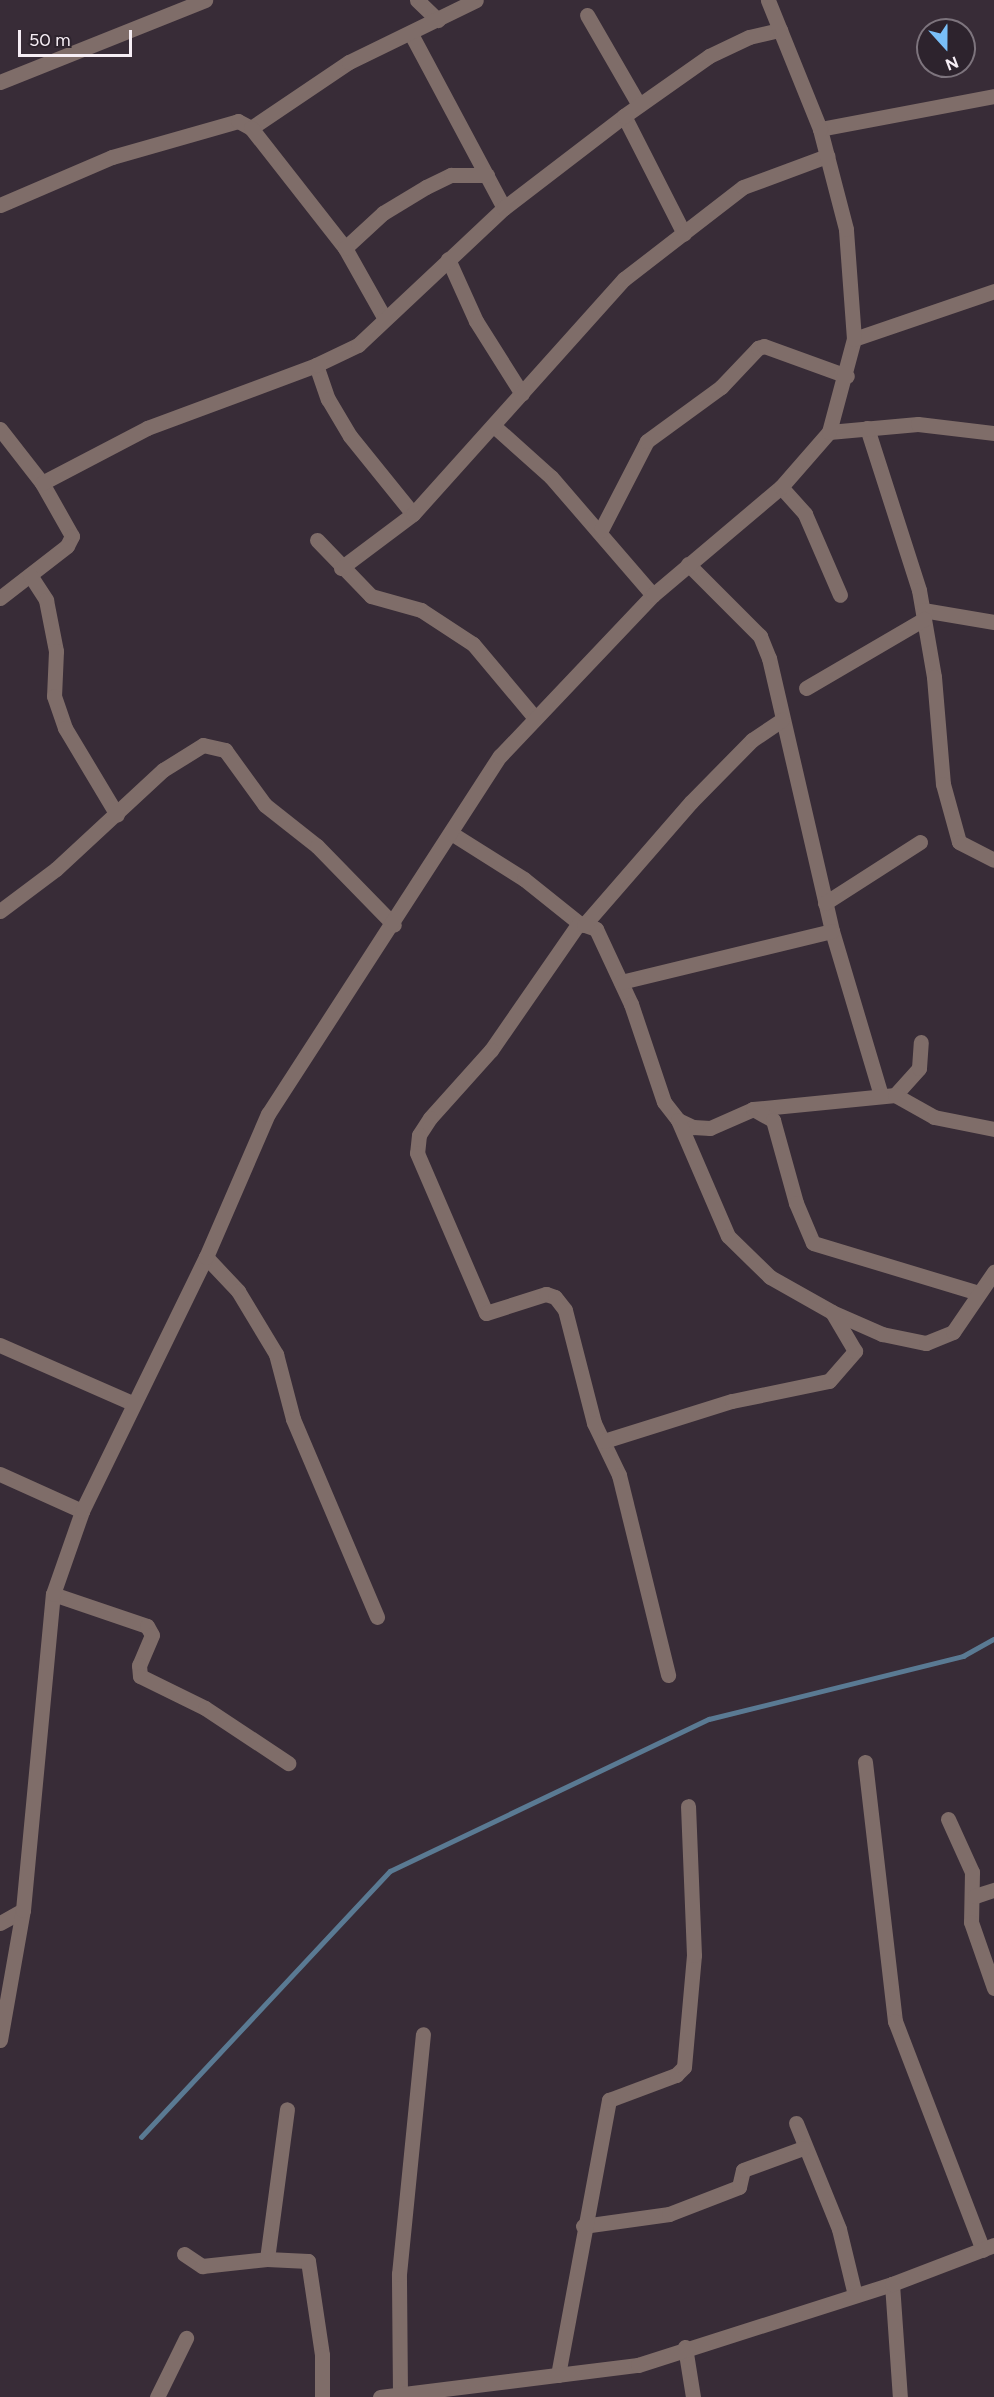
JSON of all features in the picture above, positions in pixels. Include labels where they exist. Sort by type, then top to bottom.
[{"type":"street","points":[[0,82],[205,0]]},
{"type":"street","points":[[417,0],[438,20]]},
{"type":"street","points":[[250,128],[349,62],[411,34],[476,0]]},
{"type":"street","points":[[0,2040],[23,1910],[53,1594],[82,1511],[132,1403],[206,1257],[268,1114],[394,925],[500,756],[653,595],[781,487],[829,432],[847,376],[854,339],[846,229],[820,129],[768,0]]},
{"type":"street","points":[[587,15],[639,105]]},
{"type":"street","points":[[42,483],[147,428],[316,365],[358,345],[504,208],[624,116],[709,56],[749,37],[780,30]]},
{"type":"street","points":[[411,34],[504,208]]},
{"type":"street","points":[[820,129],[994,96]]},
{"type":"street","points":[[624,116],[684,234]]},
{"type":"street","points":[[0,205],[167,137],[196,133],[224,122],[238,121],[250,128],[345,248],[385,319]]},
{"type":"street","points":[[340,568],[412,514],[495,428],[522,394],[624,279],[743,187],[827,156]]},
{"type":"street","points":[[345,248],[383,213],[426,187],[451,175],[487,175]]},
{"type":"street","points":[[448,259],[476,321],[522,394]]},
{"type":"street","points":[[854,339],[994,291]]},
{"type":"street","points":[[601,530],[647,441],[721,387],[758,348],[765,346],[847,376]]},
{"type":"street","points":[[316,365],[328,399],[350,436],[412,514]]},
{"type":"street","points":[[829,432],[918,424],[994,433]]},
{"type":"street","points":[[495,428],[601,530],[653,595]]},
{"type":"street","points":[[867,428],[902,528],[924,615],[943,784],[959,843],[994,860]]},
{"type":"street","points":[[0,429],[42,483],[72,536],[67,546],[0,598]]},
{"type":"street","points":[[781,487],[805,514],[840,596]]},
{"type":"street","points":[[317,540],[340,568],[371,596],[421,610],[473,644],[535,718]]},
{"type":"street","points":[[688,564],[760,636],[832,932],[888,1095]]},
{"type":"street","points":[[30,574],[46,600],[56,651],[54,696],[65,728],[117,815]]},
{"type":"street","points":[[806,688],[924,615],[994,622]]},
{"type":"street","points":[[668,1675],[619,1475],[588,1403],[566,1310],[555,1297],[546,1294],[486,1313],[417,1153],[419,1135],[430,1118],[491,1050],[582,924],[691,802],[752,740],[782,720]]},
{"type":"street","points":[[0,911],[56,870],[163,770],[203,745],[220,748],[235,761],[265,805],[317,846],[394,925]]},
{"type":"street","points":[[451,833],[524,879],[582,924],[596,929],[621,982],[656,1084],[678,1120],[728,1236],[770,1276],[832,1312],[882,1334],[926,1343],[953,1332],[994,1272]]},
{"type":"street","points":[[825,903],[920,842]]},
{"type":"street","points":[[621,982],[832,932]]},
{"type":"street","points":[[888,1095],[919,1068],[921,1042]]},
{"type":"street","points":[[678,1120],[693,1127],[710,1128],[753,1109],[888,1095],[934,1117],[994,1129]]},
{"type":"street","points":[[753,1109],[773,1120],[796,1203],[813,1243],[979,1293]]},
{"type":"street","points":[[206,1257],[238,1291],[276,1354],[293,1419],[377,1617]]},
{"type":"street","points":[[604,1441],[732,1401],[829,1381],[855,1351],[832,1312]]},
{"type":"street","points":[[0,1345],[132,1403]]},
{"type":"street","points":[[0,1474],[82,1511]]},
{"type":"street","points":[[53,1594],[147,1626],[152,1635],[138,1665],[140,1676],[205,1708],[288,1763]]},
{"type":"street","points":[[380,2397],[638,2366],[685,2347],[892,2284],[988,2248],[895,2021],[866,1762]]},
{"type":"street","points":[[558,2375],[609,2100],[676,2075],[684,2067],[694,1955],[688,1806]]},
{"type":"street","points":[[948,1819],[972,1872],[975,1896],[971,1922],[994,1988]]},
{"type":"street","points":[[975,1896],[994,1890]]},
{"type":"street","points":[[0,1923],[23,1910]]},
{"type":"street","points":[[400,2395],[399,2274],[423,2034]]},
{"type":"street","points":[[267,2259],[287,2109]]},
{"type":"street","points":[[796,2123],[803,2148],[838,2229],[855,2295]]},
{"type":"street","points":[[584,2226],[669,2214],[739,2187],[743,2170],[803,2148]]},
{"type":"street","points":[[184,2254],[202,2266],[267,2259],[308,2261],[313,2270],[322,2397]]},
{"type":"street","points":[[892,2284],[900,2397]]},
{"type":"street","points":[[157,2397],[186,2338]]},
{"type":"street","points":[[685,2347],[693,2397]]},
{"type":"waterway","points":[[141,2137],[390,1871],[709,1719],[963,1656],[994,1639]]}]
